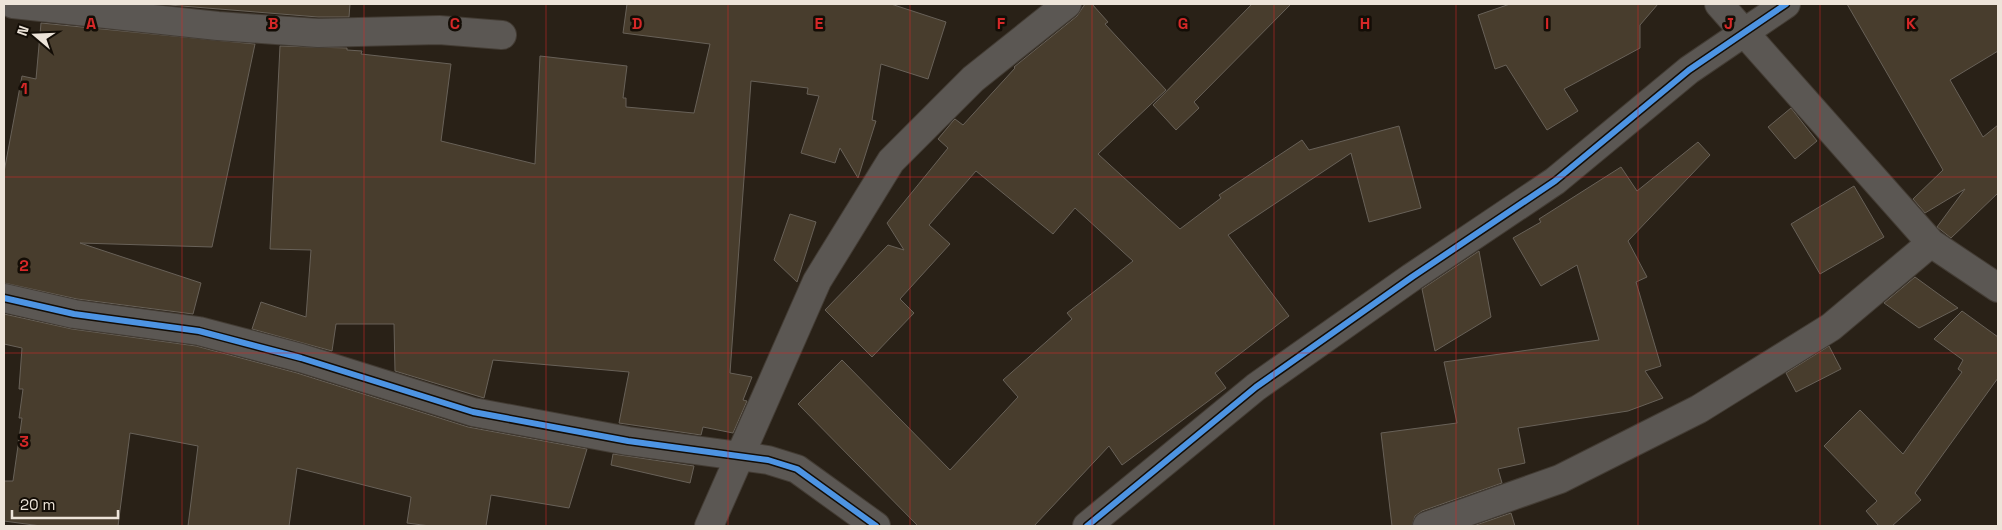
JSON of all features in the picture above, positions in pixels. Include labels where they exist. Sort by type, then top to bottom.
[{"type":"street","points":[[13,4],[245,28],[318,32],[439,30],[502,35]]},
{"type":"street","points":[[709,526],[817,281],[891,161],[973,79],[1067,4]]},
{"type":"street","points":[[1719,4],[1931,242],[1998,288]]},
{"type":"street","points":[[1087,526],[1256,387],[1412,277],[1556,181],[1689,70],[1786,4]]},
{"type":"street","points":[[1427,526],[1560,478],[1699,409],[1831,327],[1931,242]]},
{"type":"street","points":[[4,298],[74,314],[199,331],[301,358],[473,412],[628,441],[768,460],[797,469],[876,526]]},
{"type":"building","points":[[157,4],[350,4],[349,17],[318,17]]},
{"type":"building","points":[[627,4],[891,4],[946,22],[928,79],[881,64],[872,120],[876,121],[858,178],[840,148],[835,163],[801,153],[819,96],[807,94],[808,88],[751,81],[730,373],[752,377],[743,400],[747,401],[733,433],[703,427],[701,435],[619,423],[629,372],[493,360],[484,398],[395,371],[394,324],[336,324],[332,351],[252,329],[261,302],[306,317],[311,250],[270,249],[280,46],[347,48],[347,50],[362,51],[361,54],[451,64],[441,141],[535,164],[540,56],[627,66],[623,98],[626,98],[626,107],[694,113],[710,44],[623,33]]},
{"type":"building","points":[[1085,4],[1092,4],[1108,22],[1105,24],[1166,90],[1098,154],[1180,229],[1221,198],[1219,195],[1302,140],[1309,150],[1399,126],[1421,208],[1369,222],[1351,153],[1228,235],[1289,316],[1215,373],[1226,388],[1122,465],[1109,446],[1034,526],[918,526],[798,404],[842,360],[950,470],[1018,397],[1003,380],[1072,319],[1067,313],[1133,261],[1075,208],[1053,234],[976,171],[929,225],[950,244],[900,299],[914,313],[872,357],[825,310],[888,245],[904,250],[887,223],[948,148],[938,139],[953,121],[955,119],[963,125],[1014,67],[1077,16]]},
{"type":"building","points":[[1252,4],[1291,4],[1194,102],[1199,108],[1176,130],[1153,105]]},
{"type":"building","points":[[1510,4],[1658,4],[1640,25],[1640,48],[1564,89],[1578,111],[1547,130],[1506,65],[1495,69],[1478,15]]},
{"type":"building","points":[[1847,4],[1998,4],[1998,51],[1950,80],[1983,137],[1998,125],[1998,193],[1951,238],[1937,227],[1965,189],[1925,213],[1913,199],[1943,170]]},
{"type":"building","points":[[41,23],[255,44],[212,247],[80,243],[201,283],[193,314],[77,299],[4,283],[4,172],[22,76],[36,79]]},
{"type":"building","points":[[1791,108],[1817,141],[1795,159],[1768,127]]},
{"type":"building","points":[[1698,142],[1710,155],[1628,241],[1647,277],[1636,282],[1661,366],[1645,371],[1663,398],[1628,411],[1518,428],[1525,463],[1498,469],[1502,483],[1422,511],[1415,516],[1412,526],[1392,526],[1381,433],[1457,423],[1444,362],[1599,340],[1577,265],[1541,286],[1513,238],[1541,222],[1539,219],[1621,167],[1637,191]]},
{"type":"building","points":[[1854,186],[1884,237],[1820,274],[1791,224]]},
{"type":"building","points":[[790,214],[816,222],[797,282],[774,260]]},
{"type":"building","points":[[1479,251],[1491,317],[1435,351],[1422,289]]},
{"type":"building","points":[[1915,277],[1958,308],[1919,328],[1884,303]]},
{"type":"building","points":[[1962,311],[1998,337],[1998,378],[1915,493],[1921,500],[1892,526],[1879,526],[1866,511],[1877,501],[1824,446],[1860,410],[1903,454],[1962,372],[1958,369],[1963,360],[1934,339]]},
{"type":"building","points":[[4,314],[72,329],[196,346],[297,373],[468,427],[587,449],[569,508],[491,495],[486,526],[430,526],[407,523],[411,497],[297,468],[289,526],[188,526],[198,446],[130,433],[118,526],[41,526],[4,521],[4,481],[13,481],[22,418],[19,418],[23,389],[19,389],[22,348],[4,344]]},
{"type":"building","points":[[1829,346],[1841,369],[1796,392],[1786,373]]},
{"type":"building","points":[[613,454],[694,466],[690,483],[611,465]]},
{"type":"building","points":[[1511,513],[1515,526],[1473,526]]},
{"type":"cycle path","points":[[1087,526],[1256,387],[1412,277],[1555,181],[1689,70],[1786,4]]},
{"type":"cycle path","points":[[4,298],[74,314],[199,331],[301,358],[473,412],[628,441],[768,460],[797,469],[876,526]]}]
